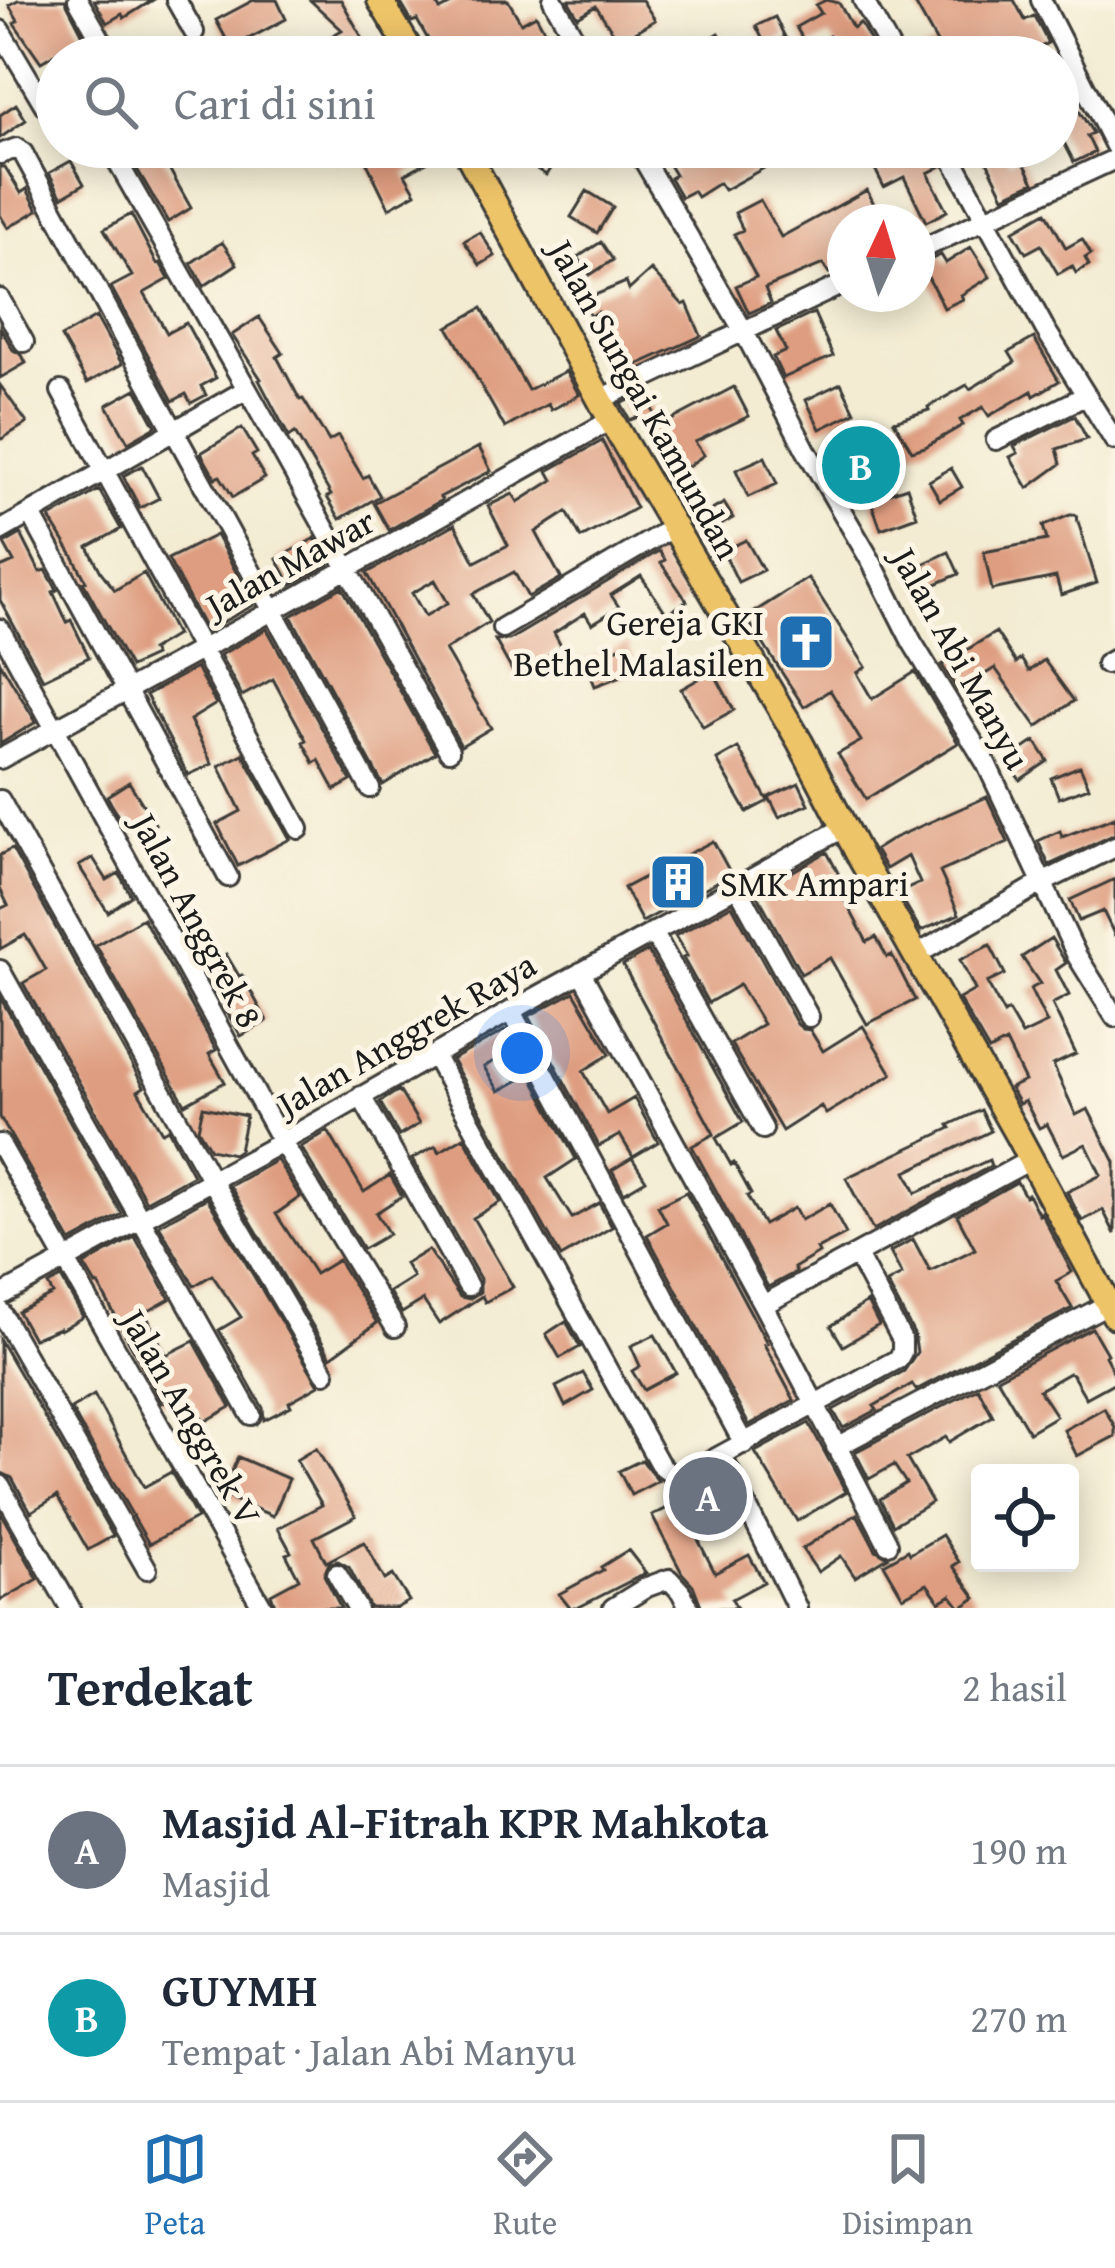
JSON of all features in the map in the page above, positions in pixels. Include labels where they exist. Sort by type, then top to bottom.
[{"type":"main road","points":[[380,0],[401,36]]},
{"type":"main road","name":"Jalan Sungai Kamundan","points":[[475,168],[606,410],[800,742],[1112,1310]]},
{"type":"street","points":[[78,0],[99,36]]},
{"type":"street","points":[[176,0],[194,32]]},
{"type":"street","points":[[553,0],[573,36]]},
{"type":"street","points":[[862,0],[883,36]]},
{"type":"street","points":[[1041,0],[1059,36]]},
{"type":"street","points":[[0,29],[36,91]]},
{"type":"street","points":[[1079,75],[1115,146]]},
{"type":"street","points":[[0,154],[17,148],[22,153],[370,788]]},
{"type":"street","points":[[935,242],[1115,158]]},
{"type":"street","points":[[121,168],[448,752]]},
{"type":"street","name":"Jalan Abi Manyu","points":[[648,168],[743,330],[912,642],[986,764],[1077,956],[1115,1017]]},
{"type":"street","points":[[958,168],[1045,329],[1114,440]]},
{"type":"street","name":"Jalan Mawar","points":[[0,760],[348,568],[743,330],[827,291]]},
{"type":"street","points":[[0,298],[24,342]]},
{"type":"street","points":[[0,531],[247,389]]},
{"type":"street","points":[[61,391],[299,830]]},
{"type":"street","points":[[996,440],[1085,396]]},
{"type":"street","points":[[31,514],[228,877]]},
{"type":"street","points":[[502,628],[674,526]]},
{"type":"street","name":"Jalan Anggrek 8","points":[[0,629],[282,1142],[395,1327]]},
{"type":"street","points":[[0,800],[211,1180],[325,1373]]},
{"type":"street","name":"Jalan Anggrek Raya","points":[[0,1296],[844,827]]},
{"type":"street","points":[[916,955],[1115,847]]},
{"type":"street","points":[[737,886],[809,1017]]},
{"type":"street","points":[[653,932],[764,1129]]},
{"type":"street","points":[[0,970],[251,1415]]},
{"type":"street","points":[[581,972],[888,1544]]},
{"type":"street","points":[[511,1011],[744,1444]]},
{"type":"street","points":[[434,1055],[667,1473],[679,1476],[722,1456],[898,1359],[902,1340],[857,1255]]},
{"type":"street","points":[[361,1096],[468,1286]]},
{"type":"street","name":"Jalan Anggrek V","points":[[0,1144],[263,1608]]},
{"type":"street","points":[[763,1305],[1030,1160]]},
{"type":"street","points":[[836,1447],[1112,1310]]},
{"type":"street","points":[[0,1311],[147,1569]]},
{"type":"street","points":[[722,1456],[797,1608]]},
{"type":"street","points":[[0,1485],[70,1608]]},
{"type":"street","points":[[337,1574],[357,1608]]},
{"type":"street","points":[[613,1608],[668,1579],[689,1608]]},
{"type":"building","points":[[18,0],[65,0],[83,36],[36,36],[36,55],[14,23],[18,20],[9,5]]},
{"type":"building","points":[[94,0],[153,0],[107,23]]},
{"type":"building","points":[[254,0],[277,0],[286,19],[254,36],[225,36],[216,20]]},
{"type":"building","points":[[310,0],[341,0],[361,36],[331,36],[342,30]]},
{"type":"building","points":[[399,0],[435,0],[440,10],[459,0],[508,0],[521,23],[536,15],[548,36],[426,36],[417,20],[412,22]]},
{"type":"building","points":[[568,0],[642,0],[655,20],[629,36],[615,36],[596,6],[578,17]]},
{"type":"building","points":[[826,0],[839,3],[853,28],[860,23],[868,36],[801,36],[796,27],[821,13],[816,5]]},
{"type":"building","points":[[913,0],[1014,0],[1025,20],[1034,16],[1044,36],[933,36]]},
{"type":"building","points":[[775,17],[784,36],[761,36],[756,26]]},
{"type":"building","points":[[16,104],[26,120],[0,138],[0,115]]},
{"type":"building","points":[[1079,111],[1093,133],[1087,136],[1095,152],[1079,160]]},
{"type":"building","points":[[0,167],[5,167],[21,193],[27,189],[38,210],[8,228],[0,215]]},
{"type":"building","points":[[75,168],[84,184],[62,197],[49,173]]},
{"type":"building","points":[[136,168],[169,168],[191,208],[168,222]]},
{"type":"building","points":[[369,168],[416,168],[405,174],[416,193],[389,208]]},
{"type":"building","points":[[671,168],[764,168],[724,190],[719,183],[697,197],[693,191],[681,197],[670,178],[675,175]]},
{"type":"building","points":[[874,168],[937,168],[928,173],[947,211],[935,217],[935,204],[917,204],[904,177],[884,187]]},
{"type":"building","points":[[990,168],[1027,168],[1034,182],[1004,196]]},
{"type":"building","points":[[867,190],[874,204],[841,204]]},
{"type":"building","points":[[587,191],[613,207],[597,233],[571,217]]},
{"type":"building","points":[[760,200],[781,237],[827,212],[827,270],[823,264],[765,288],[771,303],[749,313],[736,286],[756,277],[734,234],[743,230],[735,213]]},
{"type":"building","points":[[1046,212],[1066,248],[1082,239],[1091,254],[1085,258],[1089,265],[1076,273],[1072,266],[1058,274],[1041,245],[1026,253],[1013,231]]},
{"type":"building","points":[[131,214],[169,279],[144,293],[167,333],[186,323],[216,378],[201,386],[206,395],[191,403],[186,394],[173,401],[111,287],[132,276],[104,229]]},
{"type":"building","points":[[480,232],[495,256],[480,265],[464,241]]},
{"type":"building","points":[[222,242],[237,264],[204,286],[191,263]]},
{"type":"building","points":[[601,242],[613,260],[590,275],[578,257]]},
{"type":"building","points":[[971,247],[990,277],[944,308],[935,291],[935,258],[941,255],[946,263]]},
{"type":"building","points":[[651,270],[683,305],[687,303],[701,336],[621,372],[598,312],[590,316],[583,300],[626,282],[629,290]]},
{"type":"building","points":[[482,308],[528,390],[566,371],[579,395],[551,410],[548,404],[505,428],[448,327]]},
{"type":"building","points":[[814,313],[833,356],[783,378],[773,357],[786,351],[776,331]]},
{"type":"building","points":[[96,317],[122,364],[87,383],[61,337]]},
{"type":"building","points":[[259,317],[283,353],[277,357],[300,400],[329,441],[338,436],[363,478],[368,475],[380,496],[340,519],[295,433],[289,437],[261,379],[232,335]]},
{"type":"building","points":[[0,327],[26,363],[0,378]]},
{"type":"building","points":[[1034,338],[1059,381],[989,416],[983,407],[960,420],[963,425],[912,451],[894,421],[929,410],[967,385],[970,389],[1015,362],[1009,352]]},
{"type":"building","points":[[841,383],[855,412],[820,429],[806,400]]},
{"type":"building","points":[[0,385],[27,423],[0,440]]},
{"type":"building","points":[[734,387],[749,416],[695,442],[704,455],[675,475],[684,492],[675,497],[661,473],[670,468],[640,416],[630,420],[621,404],[645,393],[660,426]]},
{"type":"building","points":[[136,389],[156,426],[128,442],[107,405]]},
{"type":"building","points":[[1075,416],[1087,439],[1057,449],[1061,464],[1028,488],[1010,457],[1018,453],[1014,446]]},
{"type":"building","points":[[242,428],[265,478],[233,497],[201,453]]},
{"type":"building","points":[[890,440],[896,456],[877,463],[883,495],[907,487],[917,516],[881,529],[863,479],[851,480],[838,453]]},
{"type":"building","points":[[602,441],[636,508],[581,538],[567,512],[536,532],[561,578],[528,597],[514,572],[473,594],[489,622],[445,650],[491,728],[461,746],[367,573],[455,524],[475,562],[508,545],[488,506],[513,494],[518,502],[553,480],[548,471]],"holes":[[[435,580],[448,603],[425,616],[412,593]]]},
{"type":"building","points":[[479,447],[491,471],[389,530],[374,503]]},
{"type":"building","points":[[765,457],[777,484],[748,497],[736,470]]},
{"type":"building","points":[[142,466],[159,498],[140,508],[123,476]]},
{"type":"building","points":[[951,468],[962,487],[940,500],[929,481]]},
{"type":"building","points":[[99,490],[121,529],[88,547],[101,572],[115,590],[144,573],[176,635],[151,650],[154,656],[130,667],[50,518]]},
{"type":"building","points":[[724,503],[733,518],[707,533],[698,518]]},
{"type":"building","points":[[1076,515],[1097,583],[1061,595],[1056,577],[992,590],[984,552],[1047,540],[1043,526]]},
{"type":"building","points":[[21,534],[40,572],[46,570],[67,622],[71,620],[89,657],[43,679],[0,600],[0,568],[14,562],[4,544]]},
{"type":"building","points":[[216,535],[254,605],[206,631],[168,559]]},
{"type":"building","points":[[315,538],[329,564],[291,585],[277,559]]},
{"type":"building","points":[[746,540],[763,570],[738,582],[723,551]]},
{"type":"building","points":[[659,551],[665,560],[661,563],[687,601],[667,614],[641,576],[611,595],[619,607],[592,624],[585,613],[554,633],[562,648],[515,676],[495,640],[509,640]]},
{"type":"building","points":[[949,552],[959,574],[922,590],[912,569]]},
{"type":"building","points":[[808,578],[866,667],[857,673],[872,699],[915,672],[958,743],[866,799],[838,754],[861,741],[830,690],[804,707],[746,617]]},
{"type":"building","points":[[342,587],[435,753],[383,785],[291,616]]},
{"type":"building","points":[[267,629],[351,781],[335,790],[319,760],[314,763],[273,679],[242,696],[220,655]]},
{"type":"building","points":[[996,632],[1016,663],[1021,659],[1029,671],[1044,660],[1074,701],[1037,727],[995,668],[958,691],[942,665]]},
{"type":"building","points":[[628,644],[637,670],[595,686],[585,660]]},
{"type":"building","points":[[0,662],[36,722],[0,744]]},
{"type":"building","points":[[196,668],[216,704],[190,720],[212,764],[188,775],[146,695]]},
{"type":"building","points":[[713,671],[734,710],[703,727],[681,689]]},
{"type":"building","points":[[1035,741],[1048,761],[1020,780],[1006,761]]},
{"type":"building","points":[[738,748],[768,801],[747,812],[717,760]]},
{"type":"building","points":[[243,754],[290,839],[238,866],[217,824],[241,811],[219,766]]},
{"type":"building","points":[[1080,766],[1089,787],[1059,798],[1051,778]]},
{"type":"building","points":[[129,782],[155,824],[137,834],[128,818],[121,822],[107,796]]},
{"type":"building","points":[[799,783],[809,804],[779,817],[769,797]]},
{"type":"building","points":[[987,797],[1008,842],[940,872],[959,914],[921,931],[899,893],[920,883],[908,856],[886,869],[875,850]]},
{"type":"building","points":[[1115,817],[1115,834],[1049,865],[1038,841]]},
{"type":"building","name":"SMK Ampari","points":[[713,841],[731,874],[642,922],[624,888]]},
{"type":"building","points":[[12,849],[144,1087],[138,1091],[162,1132],[168,1129],[193,1175],[146,1201],[23,983],[46,970],[33,947],[25,935],[0,949],[0,909],[8,905],[0,889],[0,855]]},
{"type":"building","points":[[827,852],[846,888],[840,891],[867,942],[876,937],[887,957],[892,955],[915,1000],[867,1024],[830,958],[801,974],[756,892]]},
{"type":"building","points":[[93,858],[107,880],[119,873],[131,896],[108,912],[79,866]]},
{"type":"building","points":[[1115,879],[1115,936],[1103,911],[1079,921],[1070,900]]},
{"type":"building","points":[[732,905],[797,1024],[810,1030],[823,1051],[863,1026],[892,1074],[826,1114],[821,1106],[782,1131],[731,1044],[763,1024],[739,985],[708,1003],[675,936]]},
{"type":"building","points":[[143,918],[216,1050],[209,1054],[225,1082],[185,1104],[96,945]]},
{"type":"building","points":[[1051,938],[1066,963],[1056,970],[1069,995],[1052,1004],[1076,1054],[1053,1065],[1076,1115],[1088,1109],[1115,1162],[1115,1234],[1103,1210],[1082,1221],[1067,1192],[1101,1175],[1086,1144],[1063,1155],[1047,1124],[1039,1128],[1025,1101],[1019,1104],[1010,1088],[1025,1081],[1006,1042],[989,1051],[959,999],[975,990],[960,960],[990,945],[1005,974],[987,983],[1004,1014],[1008,1011],[1022,1035],[1047,1023],[1030,989],[1040,984],[1022,957]]},
{"type":"building","points":[[648,951],[743,1122],[716,1138],[731,1165],[734,1163],[764,1225],[794,1208],[801,1220],[830,1204],[846,1234],[817,1249],[819,1253],[794,1268],[796,1272],[768,1287],[692,1146],[714,1134],[623,965]]},
{"type":"building","points":[[226,954],[267,1021],[241,1036],[214,990],[222,985],[209,964]]},
{"type":"building","points":[[574,992],[610,1054],[583,1071],[607,1114],[634,1098],[658,1142],[633,1157],[620,1135],[599,1146],[529,1016]]},
{"type":"building","points":[[0,997],[122,1214],[71,1242],[0,1117]]},
{"type":"building","points":[[506,1030],[515,1048],[484,1067],[499,1091],[530,1074],[576,1159],[547,1178],[572,1218],[599,1203],[612,1227],[561,1257],[452,1060]]},
{"type":"building","points":[[399,1090],[419,1124],[399,1136],[380,1102]]},
{"type":"building","points":[[203,1107],[246,1116],[239,1150],[233,1154],[210,1149],[198,1129]]},
{"type":"building","points":[[981,1110],[991,1131],[906,1172],[916,1193],[989,1160],[991,1166],[873,1230],[846,1178]]},
{"type":"building","points":[[328,1131],[364,1192],[390,1175],[402,1196],[376,1213],[389,1234],[363,1249],[301,1147]]},
{"type":"building","points":[[464,1137],[500,1202],[473,1218],[513,1287],[485,1302],[482,1296],[439,1324],[423,1300],[402,1313],[389,1292],[413,1277],[405,1264],[428,1250],[460,1297],[469,1299],[480,1292],[480,1279],[412,1159],[436,1146],[439,1152]]},
{"type":"building","points":[[632,1158],[646,1180],[624,1193],[612,1170]]},
{"type":"building","points":[[277,1160],[300,1197],[276,1214],[315,1274],[338,1260],[377,1323],[331,1357],[230,1186]]},
{"type":"building","points":[[1017,1182],[1041,1213],[1072,1272],[1056,1281],[1072,1308],[916,1390],[912,1384],[843,1428],[833,1410],[904,1371],[917,1352],[914,1334],[887,1283],[902,1275],[890,1252],[913,1239],[930,1271],[975,1249],[957,1215]]},
{"type":"building","points":[[686,1192],[794,1400],[749,1425],[647,1235],[667,1223],[658,1206]]},
{"type":"building","points":[[207,1198],[319,1385],[264,1420],[263,1408],[219,1330],[241,1317],[212,1275],[194,1286],[159,1225]]},
{"type":"building","points":[[135,1237],[170,1299],[145,1313],[166,1355],[194,1341],[231,1407],[204,1422],[186,1390],[162,1403],[84,1265]]},
{"type":"building","points":[[61,1278],[83,1317],[33,1339],[18,1312],[53,1294],[48,1285]]},
{"type":"building","points":[[867,1302],[879,1325],[843,1346],[831,1326]]},
{"type":"building","points":[[566,1321],[580,1347],[560,1358],[546,1334]]},
{"type":"building","points":[[1092,1328],[1107,1354],[1115,1382],[1086,1398],[1069,1373],[1039,1390],[1056,1416],[1029,1432],[997,1378]]},
{"type":"building","points":[[655,1335],[676,1373],[644,1390],[632,1371],[640,1366],[631,1346]]},
{"type":"building","points":[[0,1340],[113,1536],[88,1550],[57,1496],[31,1512],[12,1478],[0,1472]]},
{"type":"building","points":[[583,1373],[593,1390],[565,1406],[556,1387]]},
{"type":"building","points":[[978,1388],[993,1416],[907,1459],[932,1502],[893,1525],[880,1499],[906,1483],[894,1465],[869,1479],[855,1452]]},
{"type":"building","points":[[94,1395],[144,1487],[171,1472],[197,1518],[149,1544],[71,1409]]},
{"type":"building","points":[[1104,1408],[1115,1436],[1077,1456],[1064,1430]]},
{"type":"building","points":[[809,1423],[846,1492],[797,1521],[755,1452]]},
{"type":"building","points":[[316,1448],[356,1516],[314,1538],[326,1562],[364,1542],[385,1580],[393,1575],[409,1601],[396,1608],[370,1608],[349,1567],[338,1561],[329,1563],[324,1575],[341,1608],[276,1608],[271,1594],[299,1579],[278,1528],[322,1505],[296,1460]]},
{"type":"building","points":[[238,1457],[289,1479],[273,1516],[222,1495]]},
{"type":"building","points":[[642,1460],[658,1481],[631,1495],[619,1471]]},
{"type":"building","points":[[713,1475],[728,1498],[714,1522],[682,1504],[694,1484]]},
{"type":"building","points":[[679,1502],[715,1573],[749,1555],[764,1582],[732,1599],[737,1608],[702,1608],[682,1573],[652,1516]]},
{"type":"building","points":[[0,1512],[38,1579],[0,1601]]},
{"type":"building","points":[[857,1514],[876,1550],[888,1557],[855,1577],[841,1556],[818,1572],[802,1549]]},
{"type":"building","points":[[942,1535],[959,1562],[953,1566],[976,1598],[961,1608],[951,1595],[940,1602],[927,1584],[903,1597],[884,1564]]},
{"type":"building","points":[[628,1550],[646,1573],[570,1608],[559,1594]]},
{"type":"place","name":"GUYMH","points":[[861,465]]},
{"type":"place","name":"Gereja GKI Bethel Malasilen","points":[[806,642]]},
{"type":"place","name":"SMK Ampari","points":[[678,882]]},
{"type":"place","name":"Masjid Al-Fitrah KPR Mahkota","points":[[708,1496]]}]
